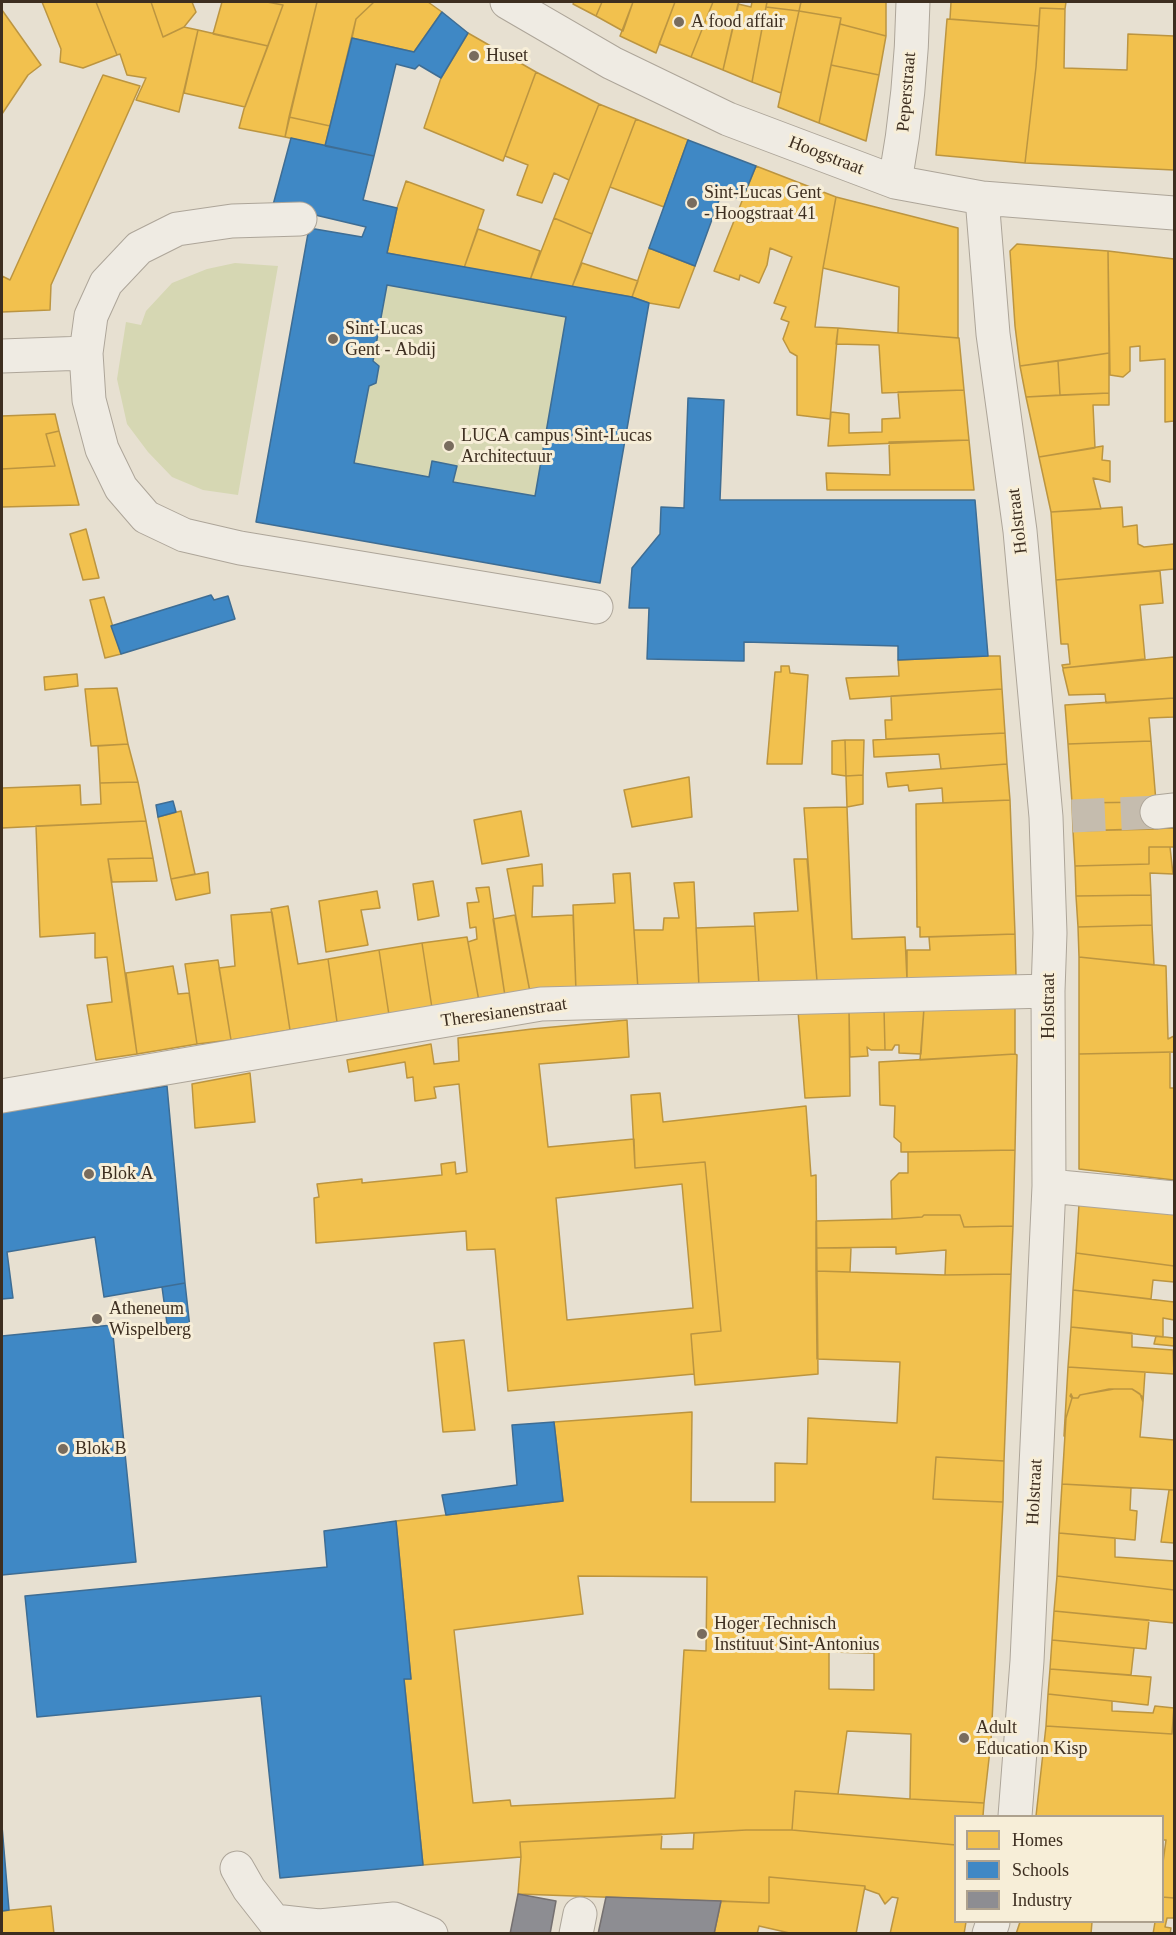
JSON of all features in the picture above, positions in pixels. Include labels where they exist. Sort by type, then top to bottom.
[{"type":"street","name":"Hoogstraat","points":[[507,2],[612,63],[728,119],[895,182],[982,198],[1174,213]]},
{"type":"street","name":"Peperstraat","points":[[895,182],[902,147],[908,90],[913,2]]},
{"type":"street","name":"Holstraat","points":[[982,198],[993,334],[1059,816],[1048,991],[1049,1186],[1027,1661],[1015,1815]]},
{"type":"street","points":[[300,219],[232,221],[177,229],[139,248],[106,283],[92,316],[86,354],[89,400],[102,449],[121,488],[146,517],[184,535],[240,548],[596,607]]},
{"type":"street","points":[[2,356],[86,354]]},
{"type":"street","name":"Theresianenstraat","points":[[2,1096],[541,1004],[1048,991]]},
{"type":"street","points":[[1049,1186],[1174,1198]]},
{"type":"street","points":[[237,1868],[249,1889],[274,1921],[319,1926],[394,1919],[431,1934]]},
{"type":"green space","points":[[235,263],[278,266],[238,495],[203,490],[172,477],[148,452],[127,424],[117,379],[126,322],[141,325],[146,311],[172,283],[207,269]]},
{"type":"green space","points":[[387,285],[566,317],[535,496],[453,482],[457,466],[433,461],[429,477],[354,463],[369,386],[376,383],[379,367],[373,361]]},
{"type":"building: Homes","points":[[42,2],[96,2],[117,55],[83,68],[60,62],[61,49]]},
{"type":"building: Homes","points":[[96,2],[151,2],[163,37],[184,27],[198,30],[179,112],[136,100],[146,78],[127,75]]},
{"type":"building: Homes","points":[[151,2],[192,2],[196,12],[184,27],[163,37]]},
{"type":"building: Homes","points":[[222,2],[267,2],[283,5],[268,46],[213,34]]},
{"type":"building: Homes","points":[[267,2],[317,2],[285,137],[239,128],[283,5]]},
{"type":"building: Homes","points":[[317,2],[374,2],[356,19],[330,126],[289,117]]},
{"type":"building: Homes","points":[[374,2],[428,2],[442,12],[414,52],[352,38],[356,19]]},
{"type":"building: Homes","points":[[574,2],[602,2],[596,16],[573,4]]},
{"type":"building: Homes","points":[[602,2],[633,2],[623,31],[596,16]]},
{"type":"building: Homes","points":[[633,2],[675,2],[656,53],[620,36]]},
{"type":"building: Homes","points":[[675,2],[713,2],[691,57],[659,44]]},
{"type":"building: Homes","points":[[713,2],[739,2],[723,70],[691,57]]},
{"type":"building: Homes","points":[[752,2],[767,2],[752,82],[723,70],[738,4],[751,7]]},
{"type":"building: Homes","points":[[767,2],[801,2],[799,11],[766,7]]},
{"type":"building: Homes","points":[[801,2],[886,2],[886,36],[840,24],[841,18],[799,11]]},
{"type":"building: Homes","points":[[951,2],[1066,2],[1065,9],[1040,8],[1039,26],[950,19]]},
{"type":"building: Homes","points":[[766,7],[799,11],[781,93],[752,82]]},
{"type":"building: Homes","points":[[1040,8],[1065,9],[1064,68],[1127,70],[1128,34],[1174,36],[1174,170],[1025,163]]},
{"type":"building: Homes","points":[[2,10],[41,65],[28,75],[2,114]]},
{"type":"building: Homes","points":[[799,11],[841,18],[819,123],[778,107]]},
{"type":"building: Homes","points":[[947,19],[1039,26],[1025,163],[936,155]]},
{"type":"building: Homes","points":[[840,24],[886,36],[879,75],[831,65]]},
{"type":"building: Homes","points":[[198,30],[268,46],[245,107],[184,93]]},
{"type":"building: Homes","points":[[468,33],[536,72],[503,161],[424,128],[441,78]]},
{"type":"building: Homes","points":[[831,65],[879,75],[866,141],[819,123]]},
{"type":"building: Homes","points":[[536,72],[599,104],[569,180],[554,173],[542,203],[517,195],[528,165],[505,156]]},
{"type":"building: Homes","points":[[103,75],[140,86],[51,285],[50,310],[2,312],[2,276],[10,280]]},
{"type":"building: Homes","points":[[599,104],[636,119],[592,234],[554,218]]},
{"type":"building: Homes","points":[[289,117],[330,126],[325,146],[285,137]]},
{"type":"building: Homes","points":[[636,119],[688,140],[664,207],[610,187]]},
{"type":"building: Homes","points":[[756,166],[836,197],[815,327],[838,328],[830,419],[797,415],[797,356],[790,352],[783,339],[789,322],[781,319],[786,307],[774,303],[792,257],[770,248],[767,265],[759,283],[740,275],[739,280],[714,271]]},
{"type":"building: Homes","points":[[406,181],[484,210],[464,268],[387,253],[397,208]]},
{"type":"building: Homes","points":[[836,197],[958,228],[958,338],[898,333],[899,287],[823,268]]},
{"type":"building: Homes","points":[[554,218],[592,234],[572,287],[530,280]]},
{"type":"building: Homes","points":[[478,229],[540,251],[530,280],[464,268]]},
{"type":"building: Homes","points":[[1017,244],[1108,251],[1109,353],[1020,366],[1010,251]]},
{"type":"building: Homes","points":[[649,248],[695,266],[679,308],[649,303],[632,297]]},
{"type":"building: Homes","points":[[1108,251],[1174,259],[1174,421],[1165,422],[1165,359],[1140,361],[1140,346],[1130,347],[1130,371],[1123,377],[1110,375]]},
{"type":"building: Homes","points":[[582,263],[638,281],[632,297],[572,287]]},
{"type":"building: Homes","points":[[838,328],[959,338],[964,390],[882,393],[879,345],[836,344]]},
{"type":"building: Homes","points":[[1109,353],[1109,393],[1060,395],[1058,361]]},
{"type":"building: Homes","points":[[1058,361],[1060,395],[1026,397],[1020,366]]},
{"type":"building: Homes","points":[[964,390],[969,440],[828,446],[831,412],[849,414],[849,433],[882,432],[882,419],[900,418],[898,392]]},
{"type":"building: Homes","points":[[1109,393],[1109,405],[1093,405],[1095,448],[1039,457],[1026,397]]},
{"type":"building: Homes","points":[[55,414],[59,431],[46,434],[55,466],[2,469],[2,416]]},
{"type":"building: Homes","points":[[59,431],[79,505],[2,507],[2,469],[55,466],[46,434]]},
{"type":"building: Homes","points":[[969,440],[974,490],[827,490],[826,473],[890,475],[889,442]]},
{"type":"building: Homes","points":[[1103,446],[1102,460],[1110,461],[1110,482],[1093,478],[1101,509],[1051,512],[1039,457]]},
{"type":"building: Homes","points":[[1122,507],[1123,527],[1137,525],[1138,544],[1144,547],[1174,544],[1174,569],[1056,580],[1051,512]]},
{"type":"building: Homes","points":[[86,529],[99,578],[83,580],[70,534]]},
{"type":"building: Homes","points":[[1160,571],[1163,603],[1140,605],[1145,659],[1063,668],[1062,665],[1070,664],[1068,644],[1061,644],[1056,580]]},
{"type":"building: Homes","points":[[104,597],[121,654],[105,658],[90,600]]},
{"type":"building: Homes","points":[[1000,656],[1002,689],[850,699],[846,678],[899,676],[898,660]]},
{"type":"building: Homes","points":[[1174,657],[1174,698],[1106,703],[1105,694],[1069,695],[1063,670],[1063,668]]},
{"type":"building: Homes","points":[[781,666],[789,666],[790,673],[808,675],[802,764],[767,764],[775,672],[781,672]]},
{"type":"building: Homes","points":[[77,674],[78,686],[45,690],[44,677]]},
{"type":"building: Homes","points":[[117,688],[128,744],[91,746],[85,689]]},
{"type":"building: Homes","points":[[1002,689],[1005,733],[886,739],[885,720],[892,720],[891,696]]},
{"type":"building: Homes","points":[[1174,698],[1174,717],[1149,718],[1151,741],[1068,744],[1065,705]]},
{"type":"building: Homes","points":[[1005,733],[1007,764],[941,769],[939,754],[874,757],[873,740]]},
{"type":"building: Homes","points":[[845,740],[864,740],[863,775],[846,776]]},
{"type":"building: Homes","points":[[845,740],[846,776],[832,774],[832,741]]},
{"type":"building: Homes","points":[[1151,741],[1156,802],[1072,803],[1068,744]]},
{"type":"building: Homes","points":[[128,744],[138,782],[100,783],[98,746]]},
{"type":"building: Homes","points":[[1007,764],[1010,800],[943,803],[942,788],[909,791],[908,785],[888,787],[886,773]]},
{"type":"building: Homes","points":[[863,775],[863,804],[847,807],[846,776]]},
{"type":"building: Homes","points":[[689,777],[692,817],[632,827],[624,790]]},
{"type":"building: Homes","points":[[138,782],[146,821],[2,828],[2,788],[80,785],[81,805],[101,804],[100,783]]},
{"type":"building: Homes","points":[[1010,800],[1015,934],[920,937],[920,927],[917,927],[916,804]]},
{"type":"building: Homes","points":[[1156,802],[1158,829],[1073,831],[1072,803]]},
{"type":"building: Homes","points":[[847,807],[852,939],[905,937],[907,980],[817,981],[804,808]]},
{"type":"building: Homes","points":[[181,811],[195,874],[171,879],[158,817]]},
{"type":"building: Homes","points":[[521,811],[529,856],[482,864],[474,820]]},
{"type":"building: Homes","points":[[146,821],[153,858],[108,859],[137,1054],[96,1060],[87,1005],[112,1002],[107,957],[95,958],[95,933],[40,937],[36,826]]},
{"type":"building: Homes","points":[[1174,828],[1174,847],[1149,847],[1149,864],[1075,866],[1073,831]]},
{"type":"building: Homes","points":[[1149,847],[1170,847],[1173,874],[1150,873],[1151,895],[1076,896],[1075,866],[1149,864]]},
{"type":"building: Homes","points":[[153,858],[157,881],[112,882],[108,859]]},
{"type":"building: Homes","points":[[794,859],[807,859],[817,981],[759,985],[754,913],[798,911]]},
{"type":"building: Homes","points":[[542,864],[543,886],[533,886],[532,917],[573,915],[576,991],[530,992],[507,869]]},
{"type":"building: Homes","points":[[208,872],[210,893],[176,900],[171,879]]},
{"type":"building: Homes","points":[[630,873],[638,989],[576,991],[573,905],[615,903],[613,874]]},
{"type":"building: Homes","points":[[433,881],[439,916],[418,920],[413,884]]},
{"type":"building: Homes","points":[[694,882],[699,987],[638,989],[634,930],[663,930],[664,918],[679,918],[674,883]]},
{"type":"building: Homes","points":[[489,887],[505,996],[479,1001],[468,942],[477,939],[476,927],[470,928],[467,903],[479,902],[476,888]]},
{"type":"building: Homes","points":[[377,891],[380,908],[361,910],[368,945],[326,952],[319,901]]},
{"type":"building: Homes","points":[[1151,895],[1152,925],[1078,927],[1076,896]]},
{"type":"building: Homes","points":[[288,906],[298,964],[328,959],[337,1022],[290,1030],[271,909]]},
{"type":"building: Homes","points":[[272,912],[290,1030],[231,1040],[219,968],[235,966],[231,915]]},
{"type":"building: Homes","points":[[515,915],[530,992],[505,996],[493,919]]},
{"type":"building: Homes","points":[[1152,925],[1154,965],[1079,957],[1078,927]]},
{"type":"building: Homes","points":[[755,926],[759,985],[699,987],[696,928]]},
{"type":"building: Homes","points":[[1015,934],[1016,977],[907,980],[907,950],[930,950],[929,937]]},
{"type":"building: Homes","points":[[467,937],[479,1001],[432,1008],[422,943]]},
{"type":"building: Homes","points":[[422,943],[432,1008],[389,1015],[379,950]]},
{"type":"building: Homes","points":[[379,950],[389,1015],[337,1022],[328,959]]},
{"type":"building: Homes","points":[[1079,957],[1166,966],[1168,1039],[1174,1036],[1174,1052],[1079,1054]]},
{"type":"building: Homes","points":[[218,960],[231,1040],[197,1044],[185,964]]},
{"type":"building: Homes","points":[[173,966],[178,994],[189,993],[197,1044],[137,1054],[126,973]]},
{"type":"building: Homes","points":[[1015,1005],[1015,1054],[920,1060],[924,1008]]},
{"type":"building: Homes","points":[[884,1008],[924,1008],[921,1054],[899,1053],[899,1045],[895,1045],[892,1050],[885,1050]]},
{"type":"building: Homes","points":[[884,1008],[885,1050],[871,1050],[867,1047],[868,1056],[850,1057],[849,1010]]},
{"type":"building: Homes","points":[[849,1010],[850,1096],[805,1098],[798,1011]]},
{"type":"building: Homes","points":[[627,1020],[629,1057],[539,1064],[548,1147],[634,1139],[635,1168],[705,1162],[721,1331],[691,1334],[694,1374],[508,1391],[495,1249],[467,1250],[466,1231],[316,1243],[314,1198],[319,1197],[317,1184],[362,1179],[362,1183],[442,1175],[441,1164],[455,1162],[456,1174],[467,1172],[459,1084],[434,1087],[436,1098],[415,1101],[413,1077],[407,1078],[405,1062],[349,1072],[347,1060],[431,1044],[434,1064],[459,1061],[458,1038]],"holes":[[[682,1184],[693,1308],[567,1320],[556,1198]]]},
{"type":"building: Homes","points":[[1170,1052],[1170,1088],[1174,1088],[1174,1180],[1079,1169],[1079,1054]]},
{"type":"building: Homes","points":[[1017,1055],[1015,1150],[901,1152],[901,1143],[894,1137],[895,1106],[880,1105],[879,1062]]},
{"type":"building: Homes","points":[[250,1073],[255,1122],[195,1128],[192,1084]]},
{"type":"building: Homes","points":[[660,1093],[663,1122],[806,1106],[811,1176],[816,1175],[818,1374],[695,1385],[691,1334],[721,1331],[705,1162],[635,1168],[631,1095]]},
{"type":"building: Homes","points":[[1015,1150],[1013,1226],[964,1227],[960,1215],[924,1215],[892,1219],[891,1181],[899,1173],[908,1173],[908,1152]]},
{"type":"building: Homes","points":[[1079,1204],[1174,1214],[1174,1266],[1076,1253]]},
{"type":"building: Homes","points":[[924,1215],[960,1215],[964,1227],[1013,1226],[1011,1274],[945,1275],[946,1250],[896,1254],[896,1247],[816,1248],[816,1221],[892,1219]]},
{"type":"building: Homes","points":[[816,1248],[851,1248],[850,1272],[816,1271]]},
{"type":"building: Homes","points":[[1076,1253],[1174,1266],[1174,1282],[1153,1280],[1151,1299],[1073,1290]]},
{"type":"building: Homes","name":"Hoger Technisch Instituut Sint-Antonius","points":[[816,1271],[945,1275],[1011,1274],[1004,1461],[936,1457],[933,1499],[1003,1502],[991,1741],[984,1803],[910,1799],[911,1734],[847,1731],[838,1794],[795,1791],[792,1830],[746,1830],[520,1842],[521,1857],[423,1865],[404,1679],[411,1679],[396,1521],[563,1501],[554,1422],[692,1412],[691,1502],[775,1502],[775,1463],[807,1464],[808,1418],[897,1423],[900,1362],[817,1359]],"holes":[[[578,1576],[707,1577],[706,1651],[684,1650],[675,1798],[511,1806],[510,1800],[473,1803],[454,1630],[583,1614]],[[829,1652],[874,1653],[874,1690],[829,1689]]]},
{"type":"building: Homes","points":[[1073,1290],[1174,1302],[1174,1320],[1163,1318],[1163,1337],[1071,1327]]},
{"type":"building: Homes","points":[[1071,1327],[1132,1333],[1132,1347],[1173,1350],[1174,1374],[1068,1367]]},
{"type":"building: Homes","points":[[1156,1336],[1174,1338],[1174,1346],[1154,1344]]},
{"type":"building: Homes","points":[[464,1340],[475,1430],[443,1432],[434,1343]]},
{"type":"building: Homes","points":[[1068,1367],[1145,1372],[1143,1402],[1140,1394],[1132,1389],[1109,1389],[1080,1395],[1078,1398],[1073,1398],[1071,1394],[1064,1436]]},
{"type":"building: Homes","points":[[1114,1389],[1132,1389],[1142,1396],[1140,1437],[1174,1440],[1174,1490],[1062,1484],[1066,1418],[1071,1394],[1073,1398],[1078,1398],[1080,1395]]},
{"type":"building: Homes","points":[[936,1457],[1004,1461],[1003,1502],[933,1499]]},
{"type":"building: Homes","points":[[1062,1484],[1131,1488],[1130,1510],[1137,1511],[1135,1540],[1059,1533]]},
{"type":"building: Homes","points":[[1169,1490],[1174,1490],[1174,1543],[1161,1542]]},
{"type":"building: Homes","points":[[1059,1533],[1115,1538],[1115,1557],[1174,1561],[1174,1590],[1057,1576]]},
{"type":"building: Homes","points":[[1057,1576],[1174,1590],[1174,1623],[1054,1611]]},
{"type":"building: Homes","points":[[1054,1611],[1149,1620],[1146,1649],[1052,1640]]},
{"type":"building: Homes","points":[[1052,1640],[1134,1648],[1131,1675],[1050,1669]]},
{"type":"building: Homes","points":[[1050,1669],[1151,1677],[1148,1705],[1048,1694]]},
{"type":"building: Homes","points":[[1048,1694],[1112,1701],[1112,1711],[1153,1713],[1155,1706],[1174,1708],[1172,1734],[1046,1726]]},
{"type":"building: Homes","points":[[1174,1706],[1174,1898],[1164,1897],[1166,1840],[1164,1840],[1164,1815],[1036,1815],[1046,1726],[1172,1734]]},
{"type":"building: Homes","points":[[795,1791],[984,1803],[983,1815],[954,1815],[954,1845],[792,1830]]},
{"type":"building: Homes","points":[[792,1830],[954,1845],[954,1923],[966,1923],[964,1934],[890,1934],[898,1898],[892,1897],[885,1904],[879,1894],[865,1889],[865,1886],[769,1877],[769,1903],[518,1894],[520,1842],[662,1834],[661,1849],[693,1849],[694,1833]]},
{"type":"building: Homes","points":[[769,1877],[865,1886],[856,1934],[794,1934],[759,1926],[757,1934],[714,1934],[721,1901],[769,1903]]},
{"type":"building: Homes","points":[[1164,1897],[1174,1898],[1174,1918],[1167,1918],[1165,1927],[1171,1928],[1170,1934],[1153,1934],[1155,1923],[1164,1923]]},
{"type":"building: Homes","points":[[51,1906],[54,1934],[2,1934],[2,1911]]},
{"type":"building: Homes","points":[[1020,1923],[1092,1923],[1091,1934],[1016,1934]]},
{"type":"building: Schools","points":[[442,12],[468,33],[441,78],[419,65],[415,69],[396,64],[374,156],[325,146],[352,38],[414,52]]},
{"type":"building: Schools","name":"Sint-Lucas Gent - Abdij","points":[[291,138],[374,156],[363,200],[397,208],[387,253],[632,297],[649,303],[600,583],[256,522],[309,228],[362,237],[366,227],[273,205]],"holes":[[[387,285],[566,317],[535,496],[453,482],[457,466],[432,461],[429,477],[354,463],[369,386],[376,383],[379,366],[373,361]]]},
{"type":"building: Schools","name":"Sint-Lucas Gent - Hoogstraat 41","points":[[688,140],[756,166],[742,200],[722,192],[695,266],[649,248]]},
{"type":"building: Schools","points":[[688,398],[724,400],[720,500],[975,500],[988,656],[898,660],[898,646],[744,642],[744,661],[647,659],[649,608],[629,608],[632,568],[660,534],[661,507],[684,508]]},
{"type":"building: Schools","points":[[211,595],[214,600],[228,596],[235,619],[121,654],[111,626]]},
{"type":"building: Schools","points":[[173,801],[176,812],[158,817],[156,805]]},
{"type":"building: Schools","name":"Blok A","points":[[167,1086],[185,1283],[104,1297],[95,1237],[7,1252],[13,1298],[2,1299],[2,1112]]},
{"type":"building: Schools","points":[[185,1283],[190,1328],[168,1331],[162,1287]]},
{"type":"building: Schools","name":"Blok B","points":[[112,1325],[136,1562],[2,1575],[2,1336]]},
{"type":"building: Schools","points":[[554,1422],[563,1501],[446,1515],[442,1495],[517,1485],[512,1425]]},
{"type":"building: Schools","points":[[396,1521],[411,1679],[404,1679],[423,1865],[280,1878],[261,1696],[37,1717],[25,1596],[327,1567],[324,1531]]},
{"type":"building: Schools","points":[[2,1826],[9,1910],[2,1911]]},
{"type":"building: Industry","points":[[518,1894],[556,1901],[550,1934],[510,1934]]},
{"type":"building: Industry","points":[[606,1897],[721,1901],[714,1934],[598,1934]]},
{"type":"tunnel","points":[[1072,816],[1157,812]]},
{"type":"place","name":"A food affair","points":[[679,22]]},
{"type":"place","name":"Huset","points":[[474,56]]},
{"type":"place","name":"Sint-Lucas Gent - Hoogstraat 41","points":[[692,203]]},
{"type":"place","name":"Sint-Lucas Gent - Abdij","points":[[333,339]]},
{"type":"place","name":"LUCA campus Sint-Lucas Architectuur","points":[[449,446]]},
{"type":"place","name":"Blok A","points":[[89,1174]]},
{"type":"place","name":"Atheneum Wispelberg","points":[[97,1319]]},
{"type":"place","name":"Blok B","points":[[63,1449]]},
{"type":"place","name":"Hoger Technisch Instituut Sint-Antonius","points":[[702,1634]]},
{"type":"place","name":"Adult Education Kisp","points":[[964,1738]]}]
